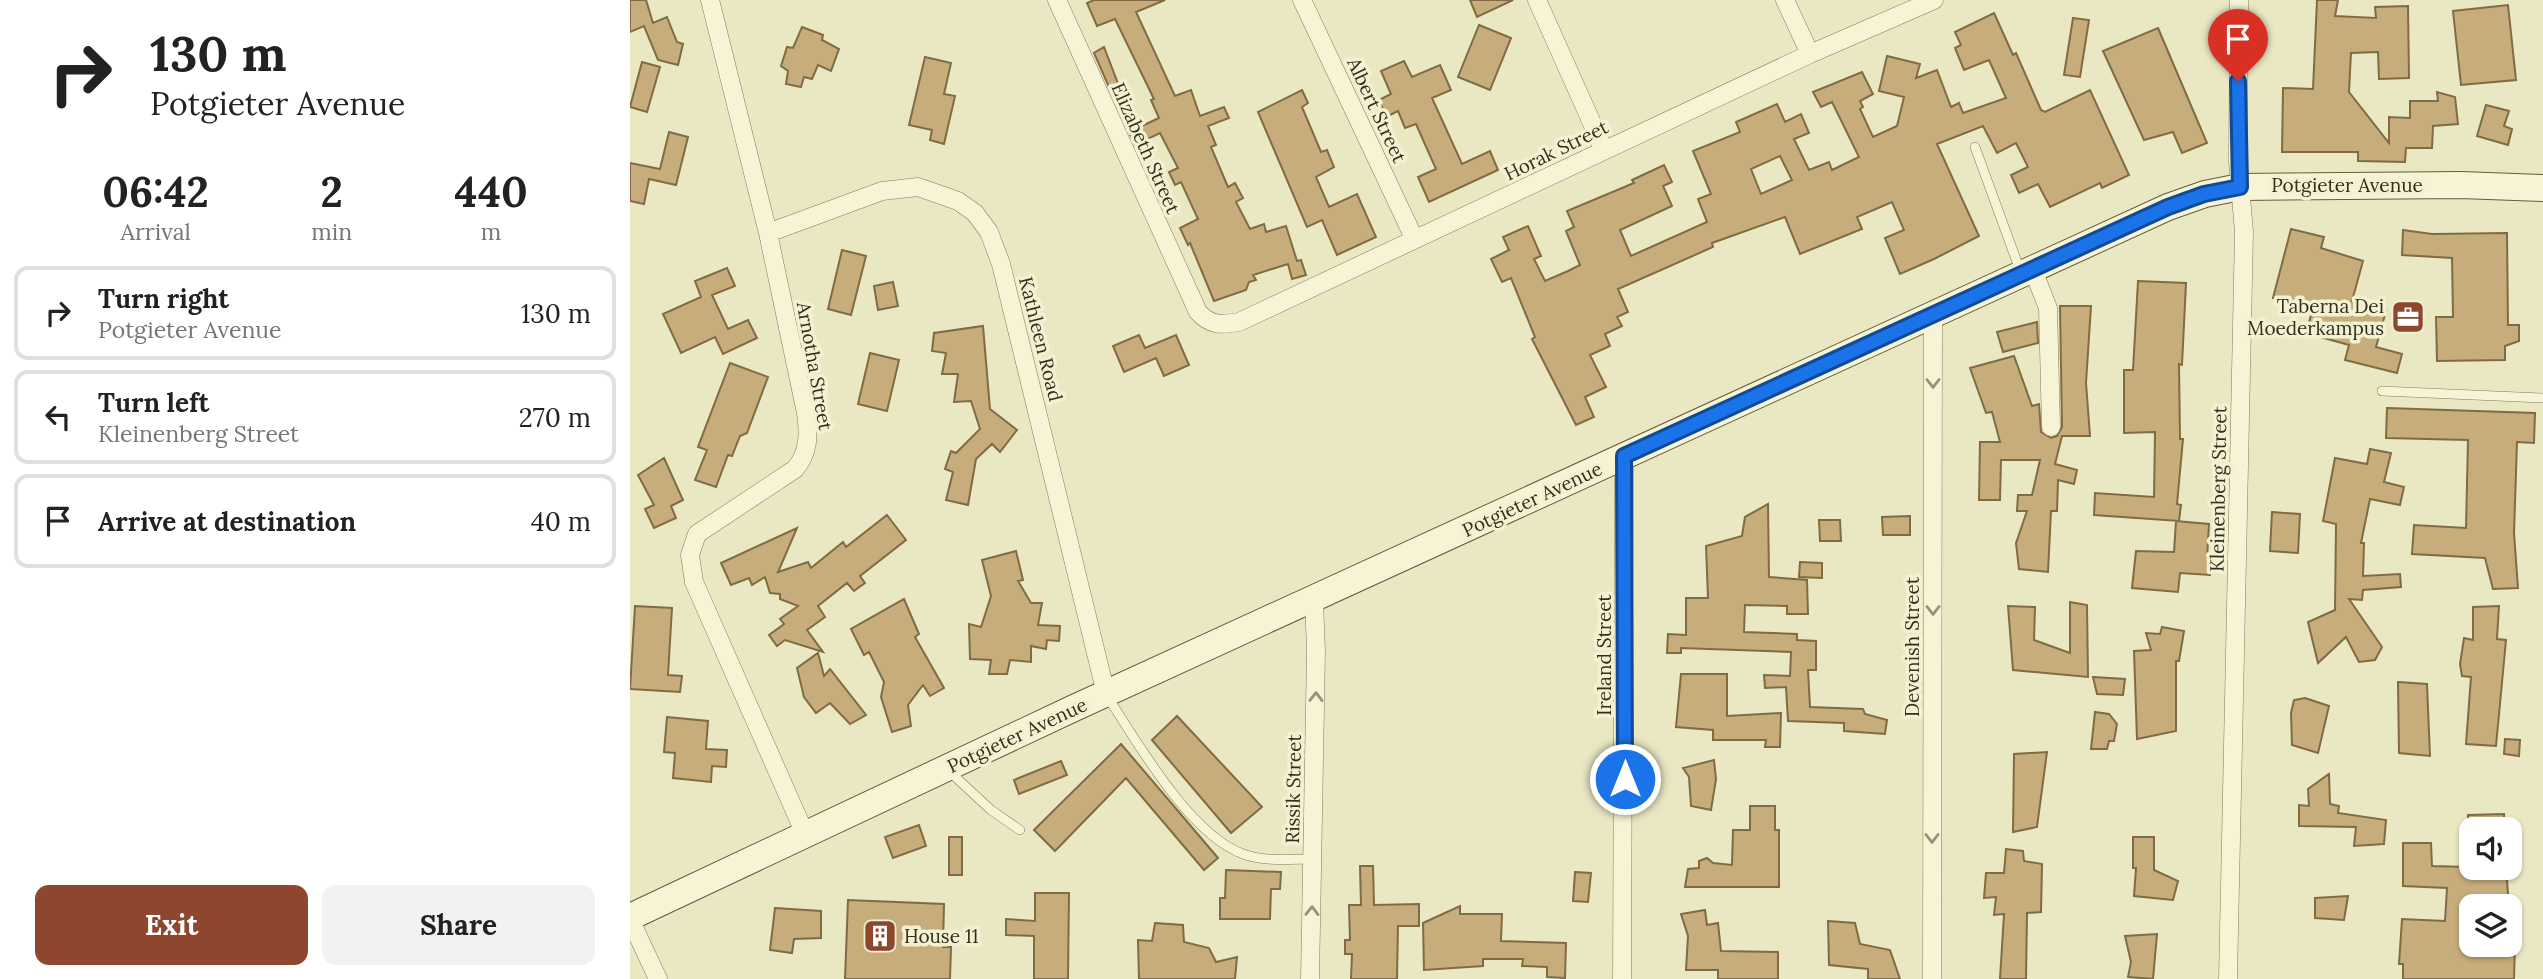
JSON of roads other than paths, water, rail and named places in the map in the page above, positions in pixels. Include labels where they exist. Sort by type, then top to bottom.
[{"type":"street","name":"Arnotha Street","points":[[710,0],[768,233],[806,414],[806,451],[802,461],[784,478],[697,534],[689,564],[694,582],[805,834]]},
{"type":"street","name":"Elizabeth Street","points":[[1057,0],[1198,312]]},
{"type":"street","name":"Albert Street","points":[[1301,0],[1414,238]]},
{"type":"street","points":[[1537,0],[1605,150]]},
{"type":"street","points":[[1785,0],[1810,54]]},
{"type":"street","name":"Horak Street","points":[[1198,312],[1212,324],[1239,322],[1810,54],[1934,0]]},
{"type":"street","name":"Kleinenberg Street","points":[[2228,979],[2244,232],[2240,187],[2239,0]]},
{"type":"street","name":"Potgieter Avenue","points":[[630,918],[1106,694],[2168,207],[2204,194],[2240,187],[2461,185],[2543,188]]},
{"type":"street","name":"Kathleen Road","points":[[768,233],[882,191],[918,187],[958,201],[975,213],[989,232],[1001,264],[1106,694]]},
{"type":"street","points":[[2027,272],[2048,308],[2051,427]]},
{"type":"street","name":"Devenish Street","points":[[1932,979],[1933,314]]},
{"type":"street","name":"Ireland Street","points":[[1622,979],[1624,456]]},
{"type":"street","name":"Rissik Street","points":[[1310,979],[1314,600]]},
{"type":"street","points":[[630,918],[658,979]]},
{"type":"lane","points":[[1975,147],[2027,272]]},
{"type":"lane","points":[[2382,391],[2543,398]]},
{"type":"lane","points":[[1106,694],[1169,790],[1215,838],[1242,854],[1313,859]]},
{"type":"lane","points":[[946,768],[991,810],[1020,830]]},
{"type":"place","name":"Taberna Dei Moederkampus","points":[[2408,317]]},
{"type":"place","name":"House 11","points":[[880,936]]}]
